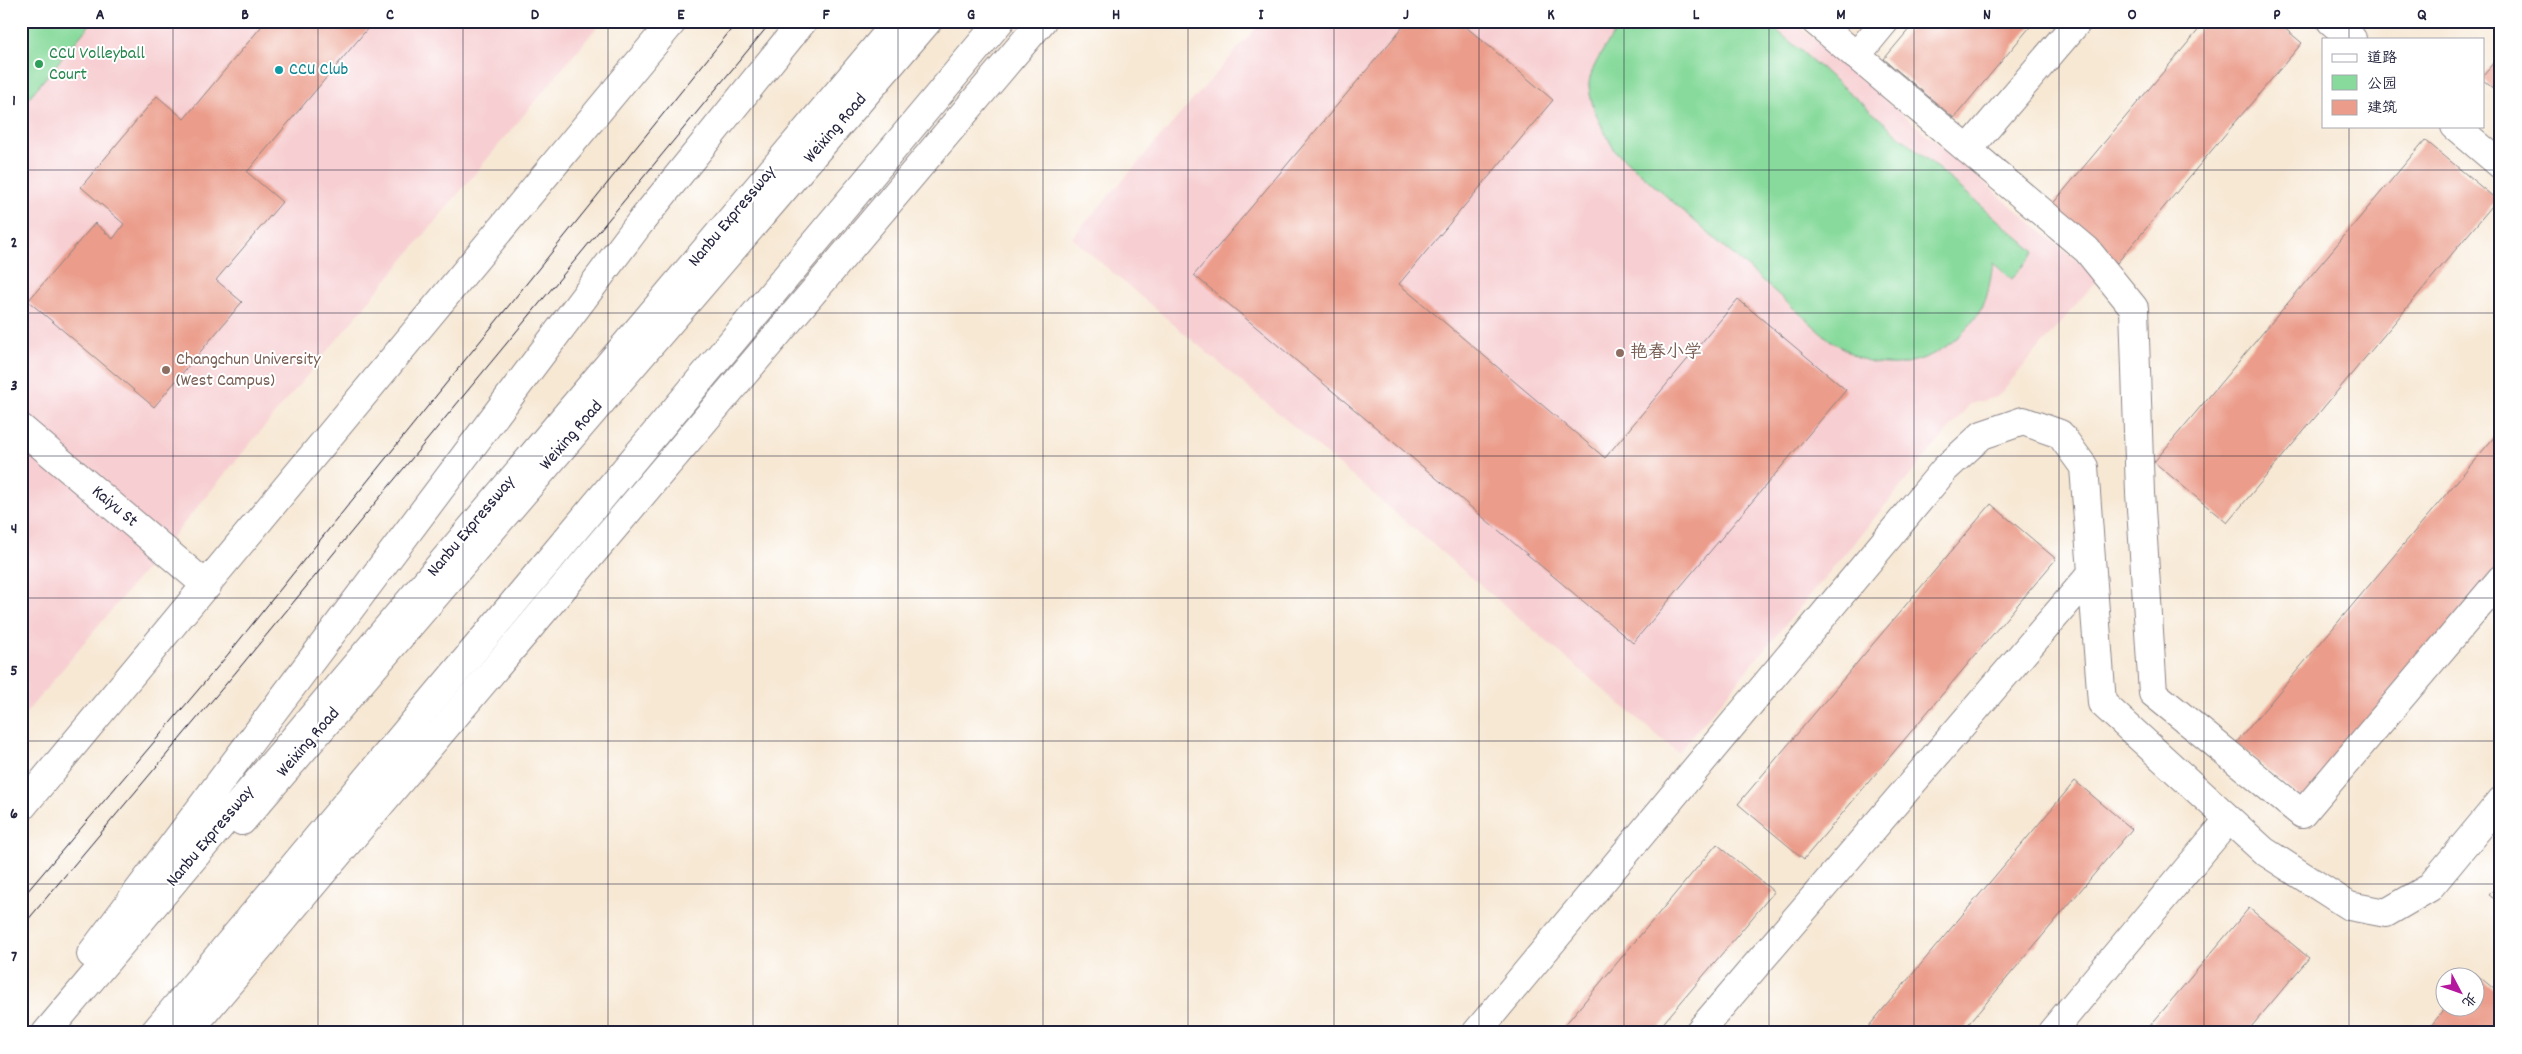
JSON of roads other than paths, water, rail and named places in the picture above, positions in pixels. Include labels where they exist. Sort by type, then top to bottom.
[{"type":"main road","points":[[21,808],[207,586],[673,21]]},
{"type":"main road","points":[[31,1033],[639,224],[803,21]]},
{"type":"main road","name":"Nanbu Expressway","points":[[46,1033],[898,21]]},
{"type":"main road","name":"Weixing Road","points":[[60,1033],[928,21]]},
{"type":"main road","points":[[154,1033],[1000,21]]},
{"type":"main road","points":[[187,1033],[1042,21]]},
{"type":"main road","points":[[1815,21],[2087,250],[2134,308],[2140,493],[2153,693],[2302,814],[2501,578]]},
{"type":"main road","points":[[1856,56],[1885,21]]},
{"type":"main road","points":[[1968,150],[2078,21]]},
{"type":"main road","points":[[2331,21],[2351,38]]},
{"type":"main road","points":[[2457,128],[2501,165]]},
{"type":"main road","points":[[1476,1033],[1945,470],[1982,435],[2023,421],[2060,434],[2084,467],[2102,703],[2264,851],[2349,906],[2386,914],[2429,888],[2501,801]]},
{"type":"main road","name":"Kaiyu St","points":[[21,428],[207,586]]},
{"type":"main road","points":[[1698,1033],[2092,573]]},
{"type":"main road","points":[[2051,1033],[2229,819]]},
{"type":"tram line","points":[[21,899],[221,663],[738,21]]},
{"type":"tram line","points":[[21,928],[236,672],[772,21]]},
{"type":"place","name":"CCU Volleyball Court","points":[[39,64]]},
{"type":"place","name":"CCU Club","points":[[279,70]]},
{"type":"place","name":"艳春小学","points":[[1620,353]]},
{"type":"place","name":"Changchun University (West Campus)","points":[[166,370]]}]
